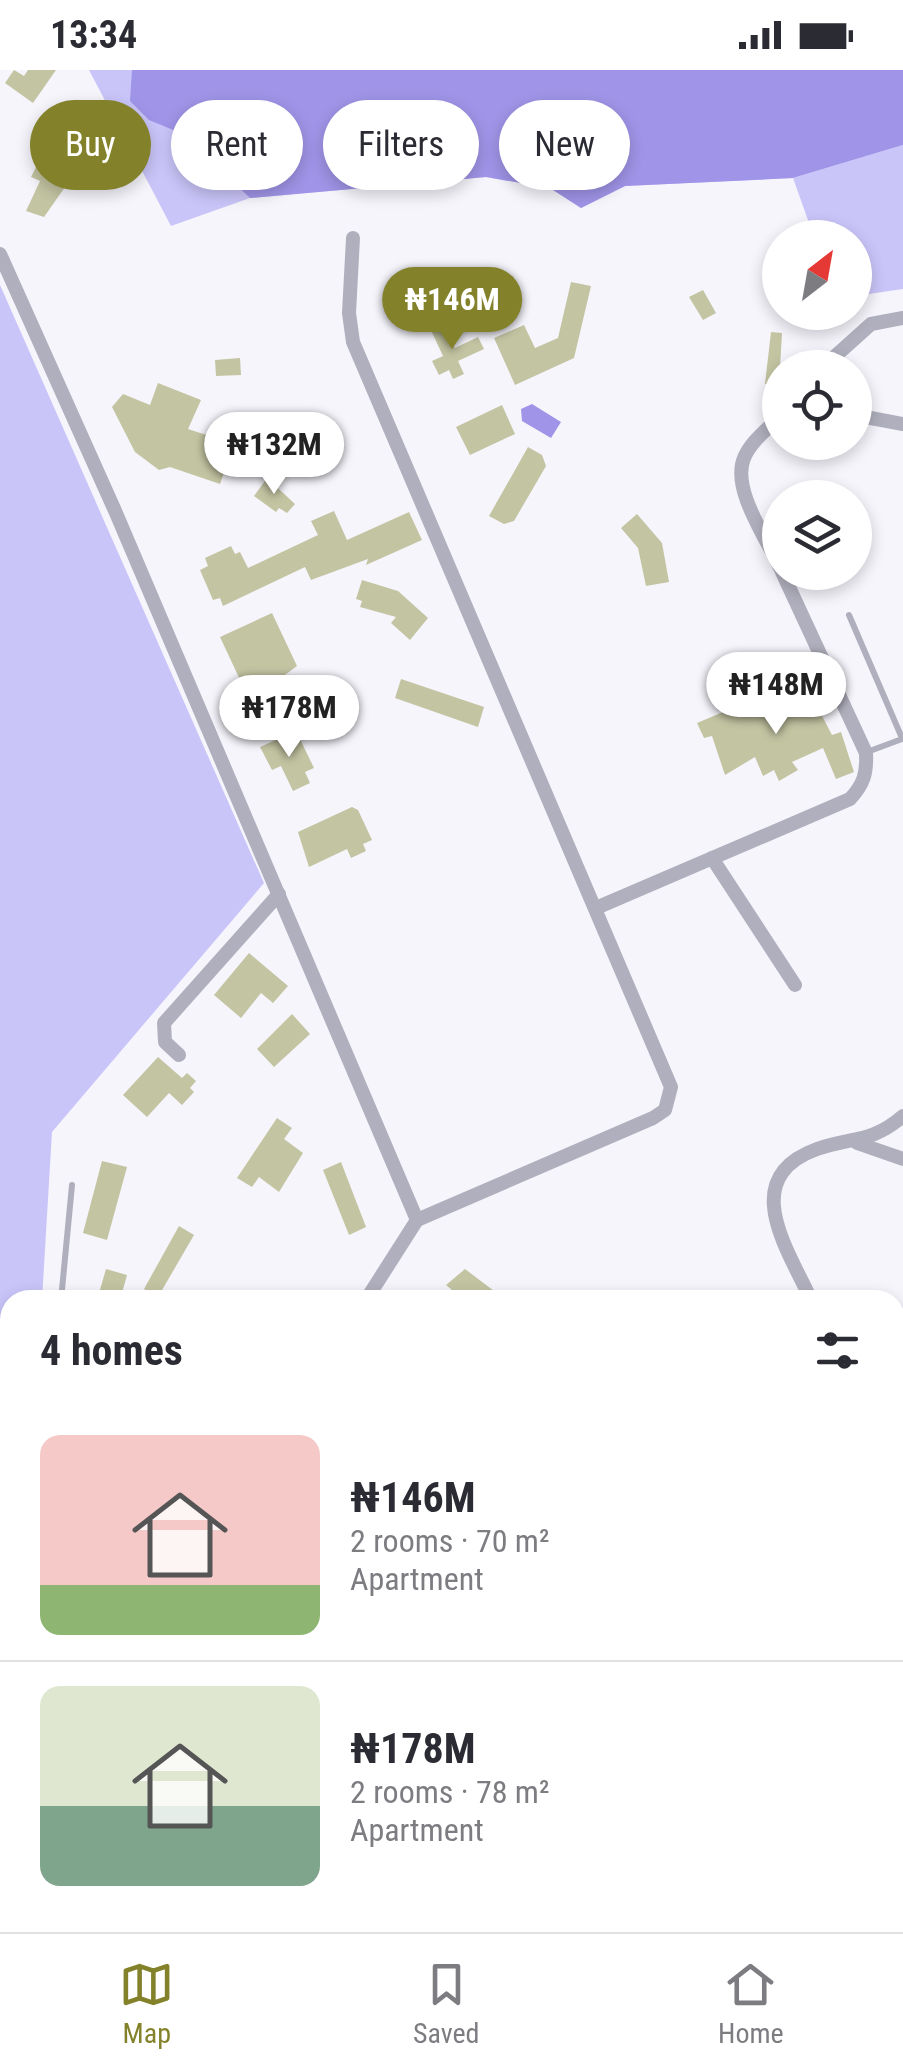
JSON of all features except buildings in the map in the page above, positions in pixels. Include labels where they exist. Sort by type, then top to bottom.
[{"type":"street","points":[[353,238],[349,312],[353,342],[671,1087],[665,1110],[496,1189],[417,1220],[372,1290]]},
{"type":"street","points":[[0,254],[417,1220]]},
{"type":"street","points":[[842,350],[872,324],[903,318]]},
{"type":"street","points":[[872,418],[903,424]]},
{"type":"street","points":[[762,435],[751,446],[741,473],[744,490],[762,529]]},
{"type":"street","points":[[596,908],[850,799],[867,774],[866,753],[790,590]]},
{"type":"street","points":[[712,858],[795,985]]},
{"type":"street","points":[[179,1054],[165,1042],[164,1023],[279,894]]},
{"type":"street","points":[[807,1290],[773,1214],[771,1194],[779,1178],[798,1160],[818,1149],[886,1131],[903,1116]]},
{"type":"street","points":[[856,1142],[903,1159]]},
{"type":"lane","points":[[849,615],[902,738],[866,753]]},
{"type":"lane","points":[[62,1290],[72,1185]]},
{"type":"shaded area","points":[[89,70],[330,70],[459,100],[323,100],[323,190],[340,190],[250,198],[171,226],[151,188],[151,100],[105,100]]},
{"type":"shaded area","points":[[132,70],[903,70],[903,145],[793,178],[630,186],[630,100],[499,100],[499,179],[479,178],[479,100],[323,100],[323,190],[340,190],[250,198],[242,190],[303,190],[303,100],[171,100],[171,129],[151,121],[151,100],[130,100]]},
{"type":"shaded area","points":[[479,105],[499,109],[499,179],[479,178]]},
{"type":"shaded area","points":[[630,140],[793,178],[630,186]]},
{"type":"shaded area","points":[[903,145],[903,289],[872,294],[872,220],[808,220],[793,178]]},
{"type":"shaded area","points":[[553,190],[617,190],[581,208]]},
{"type":"shaded area","points":[[553,190],[617,190],[581,208]]},
{"type":"shaded area","points":[[0,285],[264,883],[52,1132],[43,1290],[0,1290]]},
{"type":"shaded area","points":[[532,404],[561,422],[551,438],[522,421],[521,409]]}]
